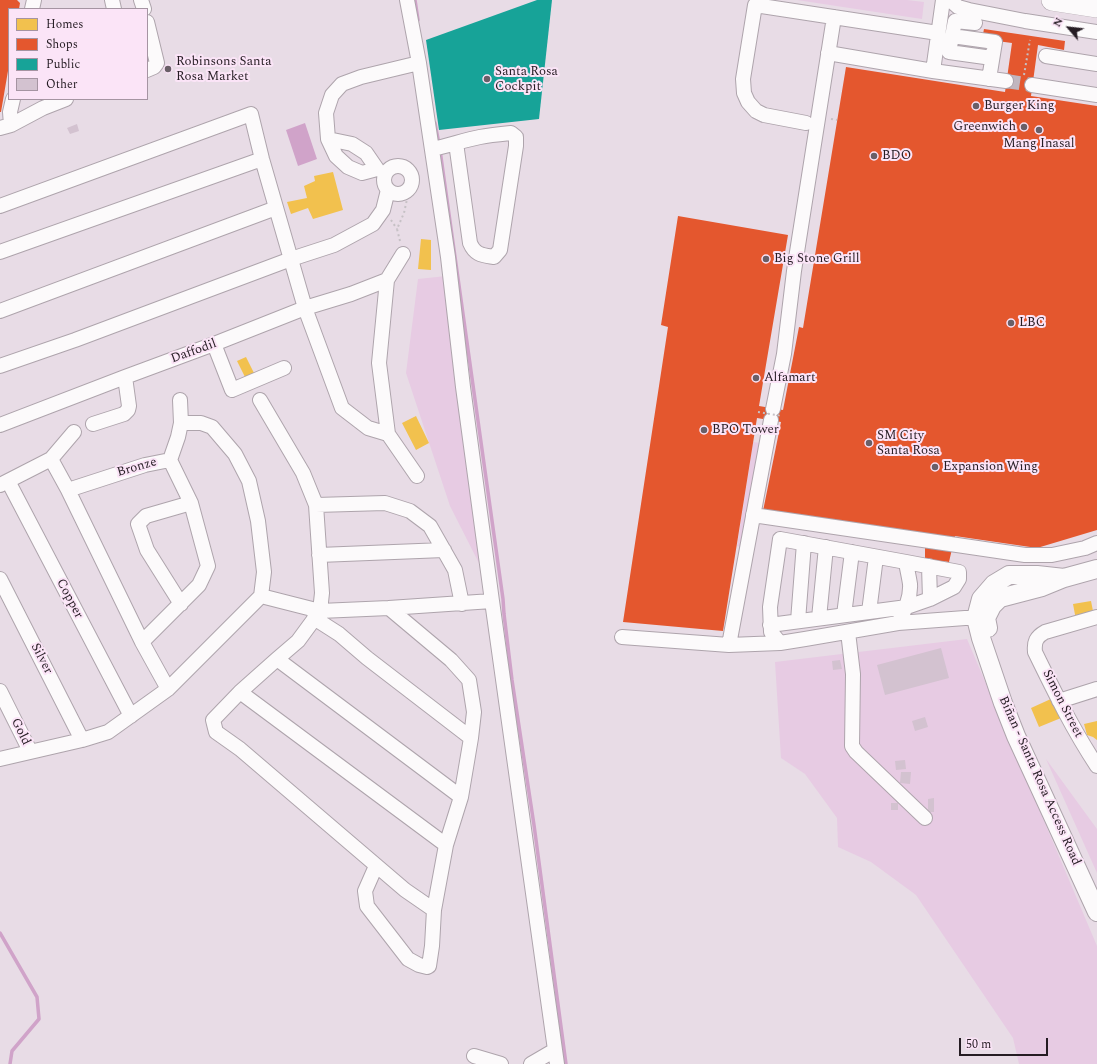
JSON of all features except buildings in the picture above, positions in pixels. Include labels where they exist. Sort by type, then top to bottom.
[{"type":"highway","points":[[1052,0],[1097,7]]},
{"type":"main road","name":"Biñan - Santa Rosa Access Road","points":[[1097,569],[1064,578],[1037,575],[1009,575],[994,584],[981,599],[981,638],[1016,736],[1097,893]]},
{"type":"main road","name":"Biñan - Santa Rosa Access Road","points":[[1065,832],[1097,912]]},
{"type":"street","points":[[407,0],[419,63],[442,147],[470,242],[473,250],[480,254],[494,257],[500,250],[516,146],[516,137],[511,133],[481,136],[442,147]]},
{"type":"street","points":[[938,0],[941,34]]},
{"type":"street","points":[[930,70],[941,34],[943,0]]},
{"type":"street","points":[[950,0],[958,7],[969,10],[1025,21],[1097,32]]},
{"type":"street","points":[[806,123],[764,115],[756,111],[748,102],[744,93],[743,79],[755,5],[995,42],[989,79]]},
{"type":"street","points":[[729,646],[753,515],[775,415],[794,271],[834,17]]},
{"type":"street","points":[[941,34],[955,21],[975,23]]},
{"type":"street","points":[[148,26],[157,63],[154,67],[148,70]]},
{"type":"street","points":[[828,53],[1006,81]]},
{"type":"street","points":[[1046,56],[1097,64]]},
{"type":"street","points":[[328,139],[352,144],[366,153],[382,171],[385,186],[391,193],[405,193],[409,190],[413,182],[411,172],[407,169],[398,166],[382,171],[362,173],[348,167],[336,156],[328,139],[326,113],[332,95],[342,84],[361,77],[419,63]]},
{"type":"street","points":[[1028,81],[1097,95]]},
{"type":"street","points":[[6,127],[12,100]]},
{"type":"street","points":[[6,127],[44,104],[62,100]]},
{"type":"street","points":[[0,206],[251,114],[262,159],[305,308],[342,408],[368,428],[388,434]]},
{"type":"street","points":[[442,147],[448,257],[464,387],[492,601],[556,1057],[531,1064]]},
{"type":"street","points":[[0,252],[262,159]]},
{"type":"street","points":[[0,366],[75,340],[291,259],[334,245],[373,224],[383,210],[388,190]]},
{"type":"street","points":[[0,311],[276,208]]},
{"type":"street","points":[[403,254],[387,280],[379,363],[388,434],[417,476]]},
{"type":"street","name":"Daffodil","points":[[0,425],[305,308],[351,294],[387,280]]},
{"type":"street","points":[[214,344],[232,390],[284,368]]},
{"type":"street","points":[[93,424],[124,414],[128,410],[129,406],[125,377]]},
{"type":"street","name":"Bronze","points":[[68,490],[144,465],[170,460],[178,438],[181,423],[180,400]]},
{"type":"street","points":[[260,400],[303,473],[316,505],[322,593],[317,614],[298,641],[240,692],[213,720],[216,732],[240,750],[405,890],[434,910]]},
{"type":"street","points":[[0,759],[82,740],[108,732],[168,689],[262,596],[264,572],[258,521],[249,481],[235,454],[212,427],[202,423],[181,423]]},
{"type":"street","points":[[4,483],[51,459],[74,432]]},
{"type":"street","points":[[51,459],[68,490],[142,642],[168,689]]},
{"type":"street","points":[[142,642],[199,585],[208,566],[192,503],[170,460]]},
{"type":"street","name":"Copper","points":[[4,483],[131,716]]},
{"type":"street","points":[[181,604],[147,550],[138,524],[146,516],[192,503]]},
{"type":"street","points":[[316,505],[385,503],[410,511],[430,526],[444,550],[455,570],[462,604]]},
{"type":"street","points":[[753,515],[1025,555],[1052,555],[1085,548],[1097,543]]},
{"type":"street","points":[[770,625],[907,607],[930,599],[954,587],[959,579],[959,572],[780,539],[770,607],[770,625],[771,632],[780,643]]},
{"type":"street","points":[[798,621],[804,543]]},
{"type":"street","points":[[819,618],[826,547]]},
{"type":"street","points":[[319,554],[444,550]]},
{"type":"street","points":[[844,615],[852,552]]},
{"type":"street","points":[[869,612],[876,557]]},
{"type":"street","points":[[898,623],[907,607],[910,584],[906,562]]},
{"type":"street","points":[[929,566],[930,599]]},
{"type":"street","name":"Silver","points":[[0,579],[82,740]]},
{"type":"street","points":[[262,596],[317,614],[492,601]]},
{"type":"street","points":[[376,866],[365,891],[367,906],[408,959],[419,965],[429,966],[432,946],[434,910],[446,845],[461,797],[474,712],[469,680],[451,660],[389,608]]},
{"type":"street","points":[[317,614],[366,658],[471,738]]},
{"type":"street","name":"Simon Street","points":[[1097,617],[1045,632],[1036,640],[1035,645],[1036,652],[1059,701],[1092,749],[1097,766]]},
{"type":"street","points":[[622,637],[729,646],[780,643],[898,623],[981,618]]},
{"type":"street","points":[[848,632],[854,674],[852,746],[856,752],[925,818]]},
{"type":"street","points":[[277,659],[461,797]]},
{"type":"street","points":[[1059,701],[1097,689]]},
{"type":"street","name":"Gold","points":[[0,691],[30,751]]},
{"type":"street","points":[[240,692],[446,845]]},
{"type":"street","points":[[474,1056],[501,1064]]},
{"type":"path","points":[[1028,81],[1030,40]]},
{"type":"path","points":[[403,254],[397,229],[404,213],[409,190]]},
{"type":"path","points":[[758,412],[775,415]]},
{"type":"shaded area","points":[[797,0],[907,0],[924,2],[922,19]]},
{"type":"shaded area","points":[[305,123],[317,159],[298,166],[286,130]]},
{"type":"shaded area","points":[[446,276],[487,579],[450,506],[406,373],[418,279]]},
{"type":"shaded area","points":[[753,442],[761,443],[743,548],[737,546]]},
{"type":"shaded area","points":[[967,639],[1097,946],[1097,1064],[1019,1064],[1013,1038],[916,895],[871,862],[838,847],[837,818],[805,774],[781,758],[775,662]]},
{"type":"shaded area","points":[[1046,759],[1097,829],[1097,873]]},
{"type":"waterway","points":[[415,0],[418,20]]},
{"type":"waterway","points":[[435,123],[439,144]]},
{"type":"waterway","points":[[440,150],[566,1064]]},
{"type":"waterway","points":[[0,933],[37,997],[39,1019],[12,1051],[10,1064]]},
{"type":"tunnel","points":[[1006,81],[1032,85]]},
{"type":"place","name":"Robinsons Santa Rosa Market","points":[[168,69]]},
{"type":"place","name":"Santa Rosa Cockpit","points":[[487,79]]},
{"type":"place","name":"Burger King","points":[[976,106]]},
{"type":"place","name":"Greenwich","points":[[1024,127]]},
{"type":"place","name":"Mang Inasal","points":[[1039,130]]},
{"type":"place","name":"BDO","points":[[874,156]]},
{"type":"place","name":"Big Stone Grill","points":[[766,259]]},
{"type":"place","name":"LBC","points":[[1011,323]]},
{"type":"place","name":"Alfamart","points":[[756,378]]},
{"type":"place","name":"BPO Tower","points":[[704,430]]},
{"type":"place","name":"SM City Santa Rosa","points":[[869,443]]},
{"type":"place","name":"Expansion Wing","points":[[935,467]]}]
